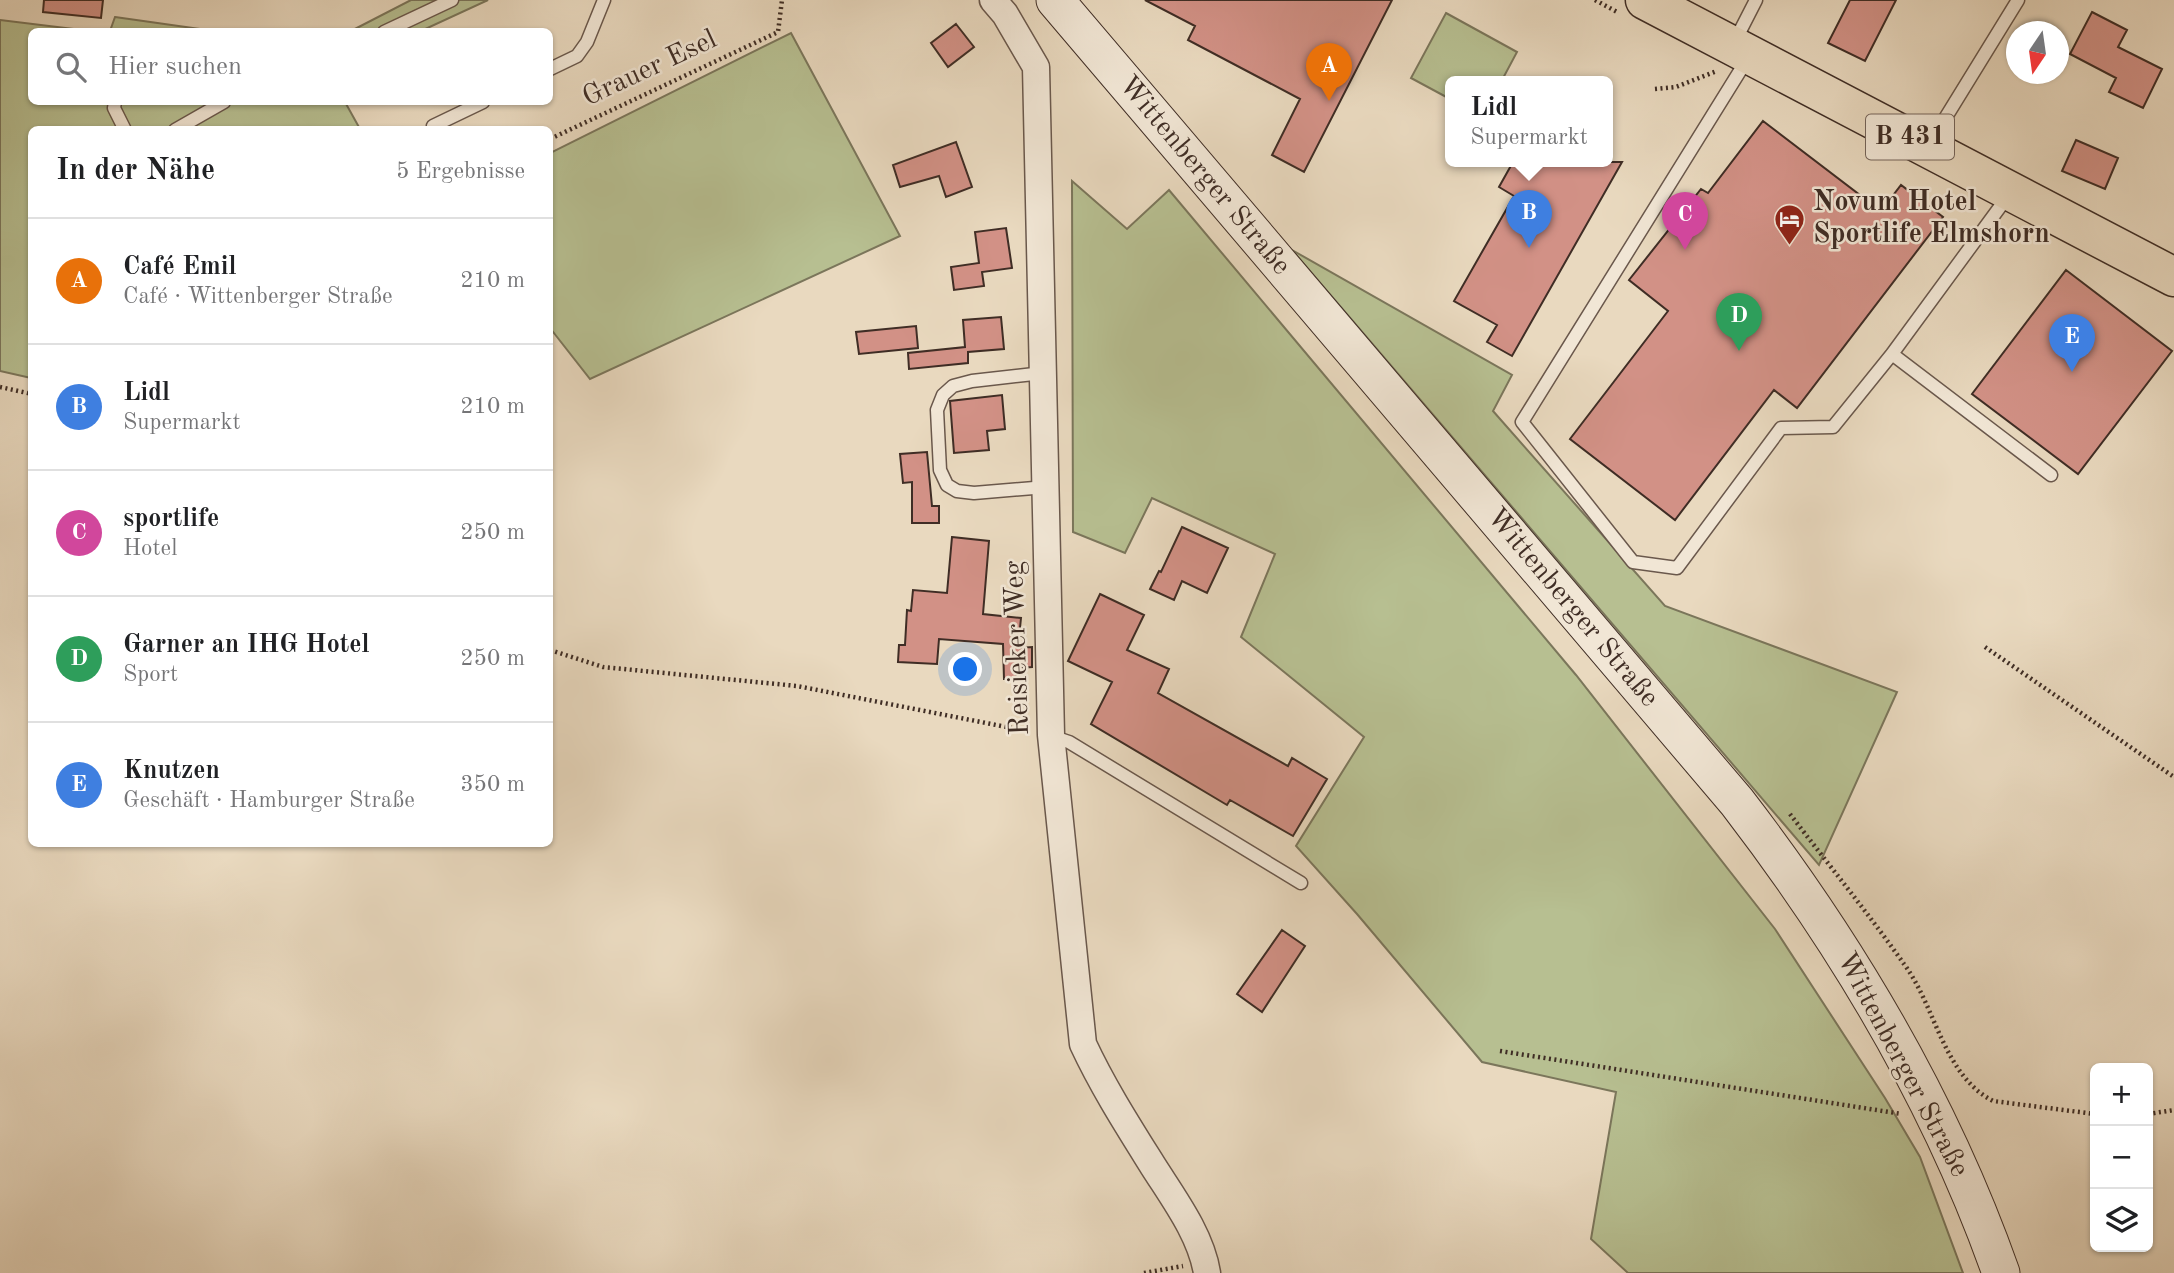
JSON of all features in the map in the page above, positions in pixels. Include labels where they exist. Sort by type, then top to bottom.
[{"type":"main road","name":"Wittenberger Straße","points":[[1055,0],[1737,802],[1788,868],[1838,942],[1891,1032],[1943,1135],[1988,1236],[2001,1273]]},
{"type":"main road","name":"B 431","points":[[1645,0],[1736,56],[1928,146],[2174,277]]},
{"type":"street","name":"Reisieker Weg","points":[[993,0],[1005,14],[1037,67],[1051,736],[1083,1044],[1103,1086],[1183,1214],[1206,1267]]},
{"type":"lane","points":[[392,28],[452,0]]},
{"type":"lane","points":[[553,68],[577,56],[587,42],[604,0]]},
{"type":"lane","points":[[1756,0],[1736,56],[1522,422],[1633,562],[1677,568],[1781,428],[1833,427],[1892,354],[2011,191]]},
{"type":"lane","points":[[1928,146],[2018,0]]},
{"type":"lane","points":[[114,105],[123,126]]},
{"type":"lane","points":[[182,126],[219,105]]},
{"type":"lane","points":[[433,126],[477,105]]},
{"type":"lane","points":[[1892,354],[2051,475]]},
{"type":"lane","points":[[1043,373],[972,381],[953,386],[943,395],[937,410],[940,470],[947,485],[957,491],[974,493],[1046,488]]},
{"type":"lane","points":[[1051,736],[1069,742],[1301,883]]},
{"type":"path","name":"Grauer Esel","points":[[553,138],[778,32],[782,0]]},
{"type":"path","points":[[1655,89],[1676,87],[1736,56]]},
{"type":"path","points":[[0,387],[28,393]]},
{"type":"path","points":[[1985,647],[2174,777]]},
{"type":"path","points":[[553,651],[603,667],[796,687],[1051,736]]},
{"type":"path","points":[[1790,814],[1907,967],[1960,1073],[1979,1093],[1993,1101],[2090,1113]]},
{"type":"path","points":[[1500,1051],[1909,1115],[1905,1105]]},
{"type":"path","points":[[2153,1113],[2174,1110]]},
{"type":"path","points":[[1144,1273],[1206,1267]]},
{"type":"green space","points":[[411,0],[488,0],[427,28],[357,28]]},
{"type":"green space","points":[[1446,13],[1517,52],[1504,76],[1445,76],[1445,96],[1411,78]]},
{"type":"green space","points":[[115,17],[193,28],[111,28]]},
{"type":"green space","points":[[0,20],[65,28],[28,28],[28,105],[347,105],[358,126],[28,126],[28,377],[0,371]]},
{"type":"green space","points":[[791,33],[900,236],[590,379],[553,332],[553,152]]},
{"type":"green space","points":[[1072,181],[1127,229],[1169,190],[1576,675],[1775,929],[1885,1098],[1920,1157],[1963,1273],[1628,1273],[1591,1239],[1616,1092],[1482,1062],[1296,846],[1364,737],[1241,637],[1275,554],[1152,498],[1125,553],[1073,532]]},
{"type":"green space","points":[[1292,250],[1512,375],[1493,411],[1665,606],[1897,692],[1819,865]]},
{"type":"building","points":[[44,0],[103,0],[101,18],[43,12]]},
{"type":"building","points":[[1145,0],[1392,0],[1304,172],[1272,155],[1300,99],[1188,40],[1195,26]]},
{"type":"building","points":[[1850,0],[1896,0],[1865,61],[1828,43]]},
{"type":"building","points":[[2092,12],[2127,30],[2118,47],[2162,69],[2143,108],[2109,92],[2116,78],[2070,54]]},
{"type":"building","points":[[956,24],[974,47],[948,67],[931,43]]},
{"type":"building","points":[[1763,121],[1881,211],[1901,185],[1943,217],[1797,408],[1774,390],[1675,520],[1570,439],[1668,311],[1629,280],[1701,189],[1708,193]]},
{"type":"building","points":[[2076,140],[2118,158],[2105,189],[2062,171]]},
{"type":"building","points":[[956,142],[972,187],[946,197],[939,176],[900,187],[893,165]]},
{"type":"building","points":[[1613,162],[1622,162],[1512,356],[1487,342],[1497,325],[1454,301],[1514,196],[1499,187],[1510,167],[1613,167]]},
{"type":"building","points":[[1006,228],[1012,268],[982,272],[984,286],[954,290],[951,267],[979,263],[975,232]]},
{"type":"building","points":[[2066,270],[2172,351],[2078,474],[1972,394]]},
{"type":"building","points":[[1001,317],[1004,349],[968,352],[968,363],[909,369],[908,353],[965,347],[963,320]]},
{"type":"building","points":[[916,326],[918,348],[859,354],[856,332]]},
{"type":"building","points":[[1002,395],[1005,429],[987,431],[989,450],[954,453],[950,401]]},
{"type":"building","points":[[927,452],[932,506],[939,506],[939,523],[912,523],[912,482],[903,483],[900,454]]},
{"type":"building","points":[[1182,527],[1228,548],[1207,593],[1182,581],[1174,600],[1150,589]]},
{"type":"building","points":[[952,537],[989,541],[983,614],[1021,618],[1018,648],[1032,647],[1032,667],[1017,668],[1016,679],[1004,679],[1003,644],[939,639],[937,664],[898,662],[899,645],[905,645],[907,610],[911,611],[913,590],[947,593]]},
{"type":"building","points":[[1100,594],[1144,615],[1127,650],[1169,669],[1158,693],[1288,766],[1292,758],[1327,779],[1293,836],[1230,800],[1227,805],[1091,724],[1112,682],[1068,661]]},
{"type":"building","points":[[1282,930],[1305,946],[1262,1012],[1237,994]]},
{"type":"place","name":"Café Emil","points":[[1329,101]]},
{"type":"place","name":"Novum Hotel Sportlife Elmshorn","points":[[1790,246]]},
{"type":"place","name":"Lidl","points":[[1529,248]]},
{"type":"place","name":"sportlife","points":[[1685,250]]},
{"type":"place","name":"Garner an IHG Hotel","points":[[1739,351]]},
{"type":"place","name":"Knutzen","points":[[2072,372]]}]
